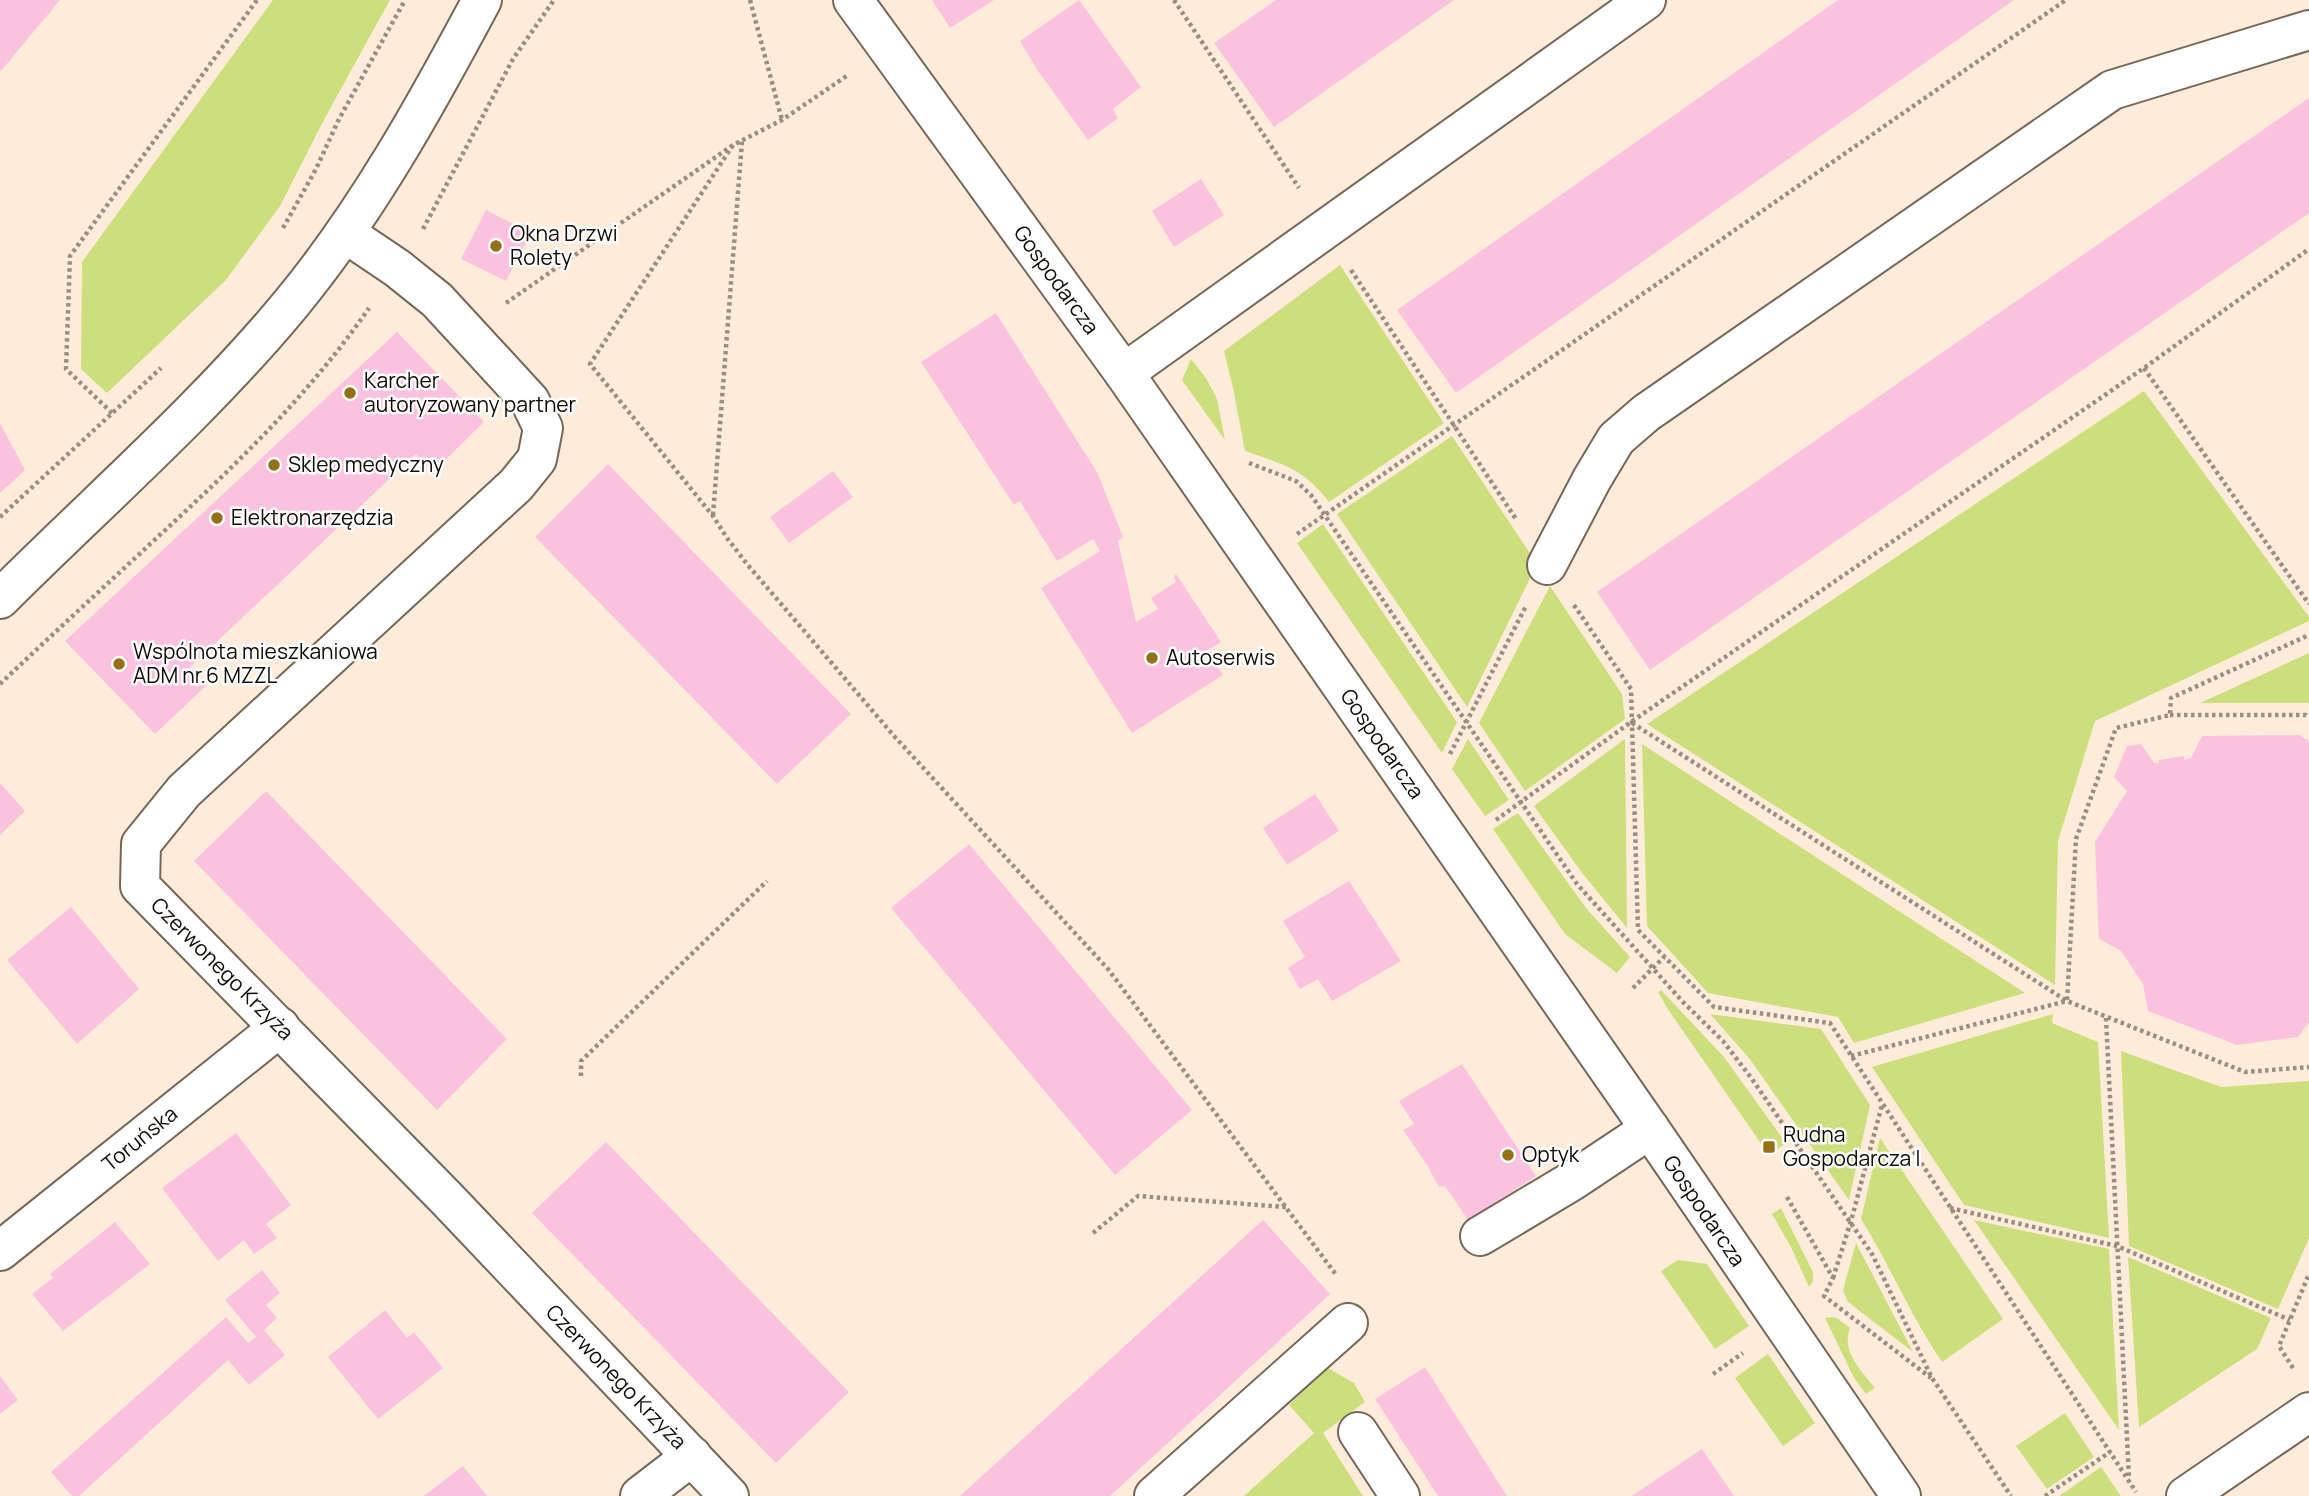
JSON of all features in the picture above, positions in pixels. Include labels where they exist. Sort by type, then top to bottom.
[{"type":"street","points":[[0,599],[235,368],[291,304],[345,233],[410,131],[482,0]]},
{"type":"street","name":"Gospodarcza","points":[[853,0],[1124,373],[1650,1129],[1901,1496]]},
{"type":"street","points":[[1124,373],[1646,0]]},
{"type":"street","points":[[1547,565],[1616,439],[1646,412],[2112,90],[2309,30]]},
{"type":"street","name":"Czerwonego Krzyża","points":[[345,233],[437,300],[530,401],[543,428],[537,459],[516,485],[184,791],[141,844],[140,886],[449,1200],[729,1496]]},
{"type":"street","name":"Toruńska","points":[[0,1251],[280,1027]]},
{"type":"street","points":[[1480,1236],[1572,1181],[1650,1129]]},
{"type":"street","points":[[1154,1496],[1348,1323]]},
{"type":"street","points":[[2186,1496],[2309,1412]]},
{"type":"street","points":[[1359,1432],[1401,1496]]},
{"type":"street","points":[[640,1496],[692,1456]]},
{"type":"path","points":[[112,413],[66,369],[70,256],[257,0]]},
{"type":"path","points":[[283,229],[316,169],[339,119],[405,0]]},
{"type":"path","points":[[750,0],[782,120]]},
{"type":"path","points":[[1174,0],[1305,197]]},
{"type":"path","points":[[1295,536],[2066,0]]},
{"type":"path","points":[[466,329],[528,289],[733,145],[782,120],[848,74]]},
{"type":"path","points":[[713,516],[742,141]]},
{"type":"path","points":[[733,145],[590,364],[713,516],[747,564],[894,736],[1108,969],[1346,1289],[1348,1323]]},
{"type":"path","points":[[1492,823],[1631,722],[2144,368],[2309,250]]},
{"type":"path","points":[[1349,267],[1631,689],[1638,930],[1714,1007],[1830,1023],[2138,1496]]},
{"type":"path","points":[[0,517],[170,360]]},
{"type":"path","points":[[2144,368],[2309,604]]},
{"type":"path","points":[[1238,459],[1296,481],[1311,495],[1577,884],[1652,969],[1733,1054],[1851,1221],[1881,1269],[1932,1378],[2011,1496]]},
{"type":"path","points":[[1448,758],[1547,565]]},
{"type":"path","points":[[2170,715],[2171,698],[2309,635]]},
{"type":"path","points":[[2067,1001],[2076,839],[2116,728],[2170,715],[2309,717]]},
{"type":"path","points":[[1631,722],[2067,1001],[2245,1072],[2309,1067]]},
{"type":"path","points":[[581,1076],[581,1061],[767,881]]},
{"type":"path","points":[[1633,988],[1664,957]]},
{"type":"path","points":[[1851,1056],[2067,1001]]},
{"type":"path","points":[[2106,1018],[2129,1481]]},
{"type":"path","points":[[1882,1104],[1851,1221],[1833,1278],[1824,1297],[1932,1378]]},
{"type":"path","points":[[1093,1233],[1138,1196],[1287,1207]]},
{"type":"path","points":[[1787,1197],[1833,1278]]},
{"type":"path","points":[[1949,1208],[2117,1246],[2290,1320]]},
{"type":"path","points":[[2297,1376],[2279,1346],[2309,1274]]},
{"type":"path","points":[[1713,1374],[1751,1347]]},
{"type":"path","points":[[2045,1496],[2110,1452]]},
{"type":"green space","points":[[273,0],[390,0],[280,206],[226,280],[107,393],[81,369],[82,262]]},
{"type":"green space","points":[[1340,265],[1444,423],[1329,502],[1310,482],[1292,469],[1245,451],[1224,351]]},
{"type":"green space","points":[[1191,359],[1206,378],[1217,399],[1225,440],[1182,380]]},
{"type":"green space","points":[[2144,391],[2309,617],[2309,621],[2095,721],[2058,841],[2055,985],[1647,724]]},
{"type":"green space","points":[[1452,436],[1537,564],[1467,707],[1337,514]]},
{"type":"green space","points":[[1323,524],[1457,722],[1442,753],[1297,543]]},
{"type":"green space","points":[[1550,586],[1622,694],[1625,719],[1525,791],[1479,723]]},
{"type":"green space","points":[[2309,653],[2309,703],[2200,703]]},
{"type":"green space","points":[[1468,739],[1509,800],[1485,816],[1452,769]]},
{"type":"green space","points":[[1625,739],[1627,928],[1583,874],[1534,806]]},
{"type":"green space","points":[[1642,744],[2025,993],[1854,1043],[1838,1017],[1708,993],[1647,926]]},
{"type":"green space","points":[[1518,813],[1586,908],[1630,957],[1617,973],[1565,934],[1493,829]]},
{"type":"green space","points":[[1661,990],[1724,1057],[1786,1143],[1769,1155],[1667,1008],[1658,992]]},
{"type":"green space","points":[[1710,1014],[1821,1029],[1870,1105],[1849,1200],[1749,1058]]},
{"type":"green space","points":[[2053,1014],[2052,1023],[2098,1042],[2109,1238],[1964,1205],[1872,1067]]},
{"type":"green space","points":[[2121,1051],[2221,1087],[2309,1081],[2309,1238],[2278,1309],[2129,1246]]},
{"type":"green space","points":[[1880,1138],[2003,1319],[1942,1362],[1861,1219]]},
{"type":"green space","points":[[1781,1208],[1813,1272],[1813,1281],[1809,1287],[1772,1214]]},
{"type":"green space","points":[[1974,1220],[2109,1249],[2119,1430]]},
{"type":"green space","points":[[1856,1243],[1913,1352],[1848,1302],[1843,1290]]},
{"type":"green space","points":[[2128,1257],[2271,1318],[2257,1349],[2139,1427]]},
{"type":"green space","points":[[1678,1260],[1707,1264],[1749,1326],[1715,1349],[1661,1271]]},
{"type":"green space","points":[[1825,1318],[1837,1318],[1850,1328],[1850,1353],[1875,1388],[1866,1394],[1854,1378]]},
{"type":"green space","points":[[1768,1354],[1815,1423],[1783,1446],[1735,1378]]},
{"type":"green space","points":[[1326,1367],[1354,1383],[1365,1402],[1323,1433],[1363,1496],[1244,1496],[1314,1433],[1289,1405]]},
{"type":"green space","points":[[2065,1413],[2094,1457],[2047,1489],[2016,1446]]},
{"type":"green space","points":[[2101,1467],[2121,1496],[2059,1496]]},
{"type":"building","points":[[0,0],[60,0],[0,72]]},
{"type":"building","points":[[932,0],[994,0],[950,28]]},
{"type":"building","points":[[1079,0],[1141,87],[1113,109],[1118,118],[1088,140],[1038,71],[1020,41]]},
{"type":"building","points":[[1276,0],[1454,0],[1274,127],[1214,43]]},
{"type":"building","points":[[1838,0],[2014,0],[1456,393],[1397,310]]},
{"type":"building","points":[[2309,98],[2309,213],[1650,670],[1597,592]]},
{"type":"building","points":[[1201,179],[1224,215],[1174,247],[1152,211]]},
{"type":"building","name":"Okna Drzwi Rolety","points":[[486,210],[531,233],[506,281],[461,259]]},
{"type":"building","points":[[996,313],[1097,472],[1123,537],[1118,541],[1136,622],[1158,609],[1151,598],[1176,582],[1176,574],[1221,642],[1194,658],[1200,667],[1214,659],[1223,675],[1132,733],[1041,588],[1100,551],[1093,539],[1057,561],[1020,501],[1014,505],[921,362]]},
{"type":"building","points":[[397,332],[484,422],[433,472],[416,454],[190,667],[207,685],[155,734],[65,641]]},
{"type":"building","points":[[0,423],[25,470],[0,493]]},
{"type":"building","points":[[608,464],[851,714],[777,784],[535,537]]},
{"type":"building","points":[[833,471],[853,497],[789,543],[770,517]]},
{"type":"building","points":[[2299,735],[2309,741],[2309,1022],[2298,1037],[2237,1045],[2148,1011],[2143,984],[2121,951],[2099,939],[2095,842],[2127,791],[2114,777],[2127,746],[2141,744],[2154,763],[2159,763],[2159,760],[2184,756],[2184,760],[2191,758],[2202,736]]},
{"type":"building","points":[[0,783],[25,811],[0,835]]},
{"type":"building","points":[[266,791],[507,1039],[437,1110],[194,861]]},
{"type":"building","points":[[1315,794],[1339,831],[1287,865],[1263,828]]},
{"type":"building","points":[[969,844],[1192,1110],[1115,1175],[891,908]]},
{"type":"building","points":[[1349,881],[1401,961],[1332,1001],[1318,979],[1300,989],[1288,968],[1305,957],[1283,921]]},
{"type":"building","points":[[71,907],[139,989],[77,1044],[7,960]]},
{"type":"building","points":[[1462,1064],[1536,1176],[1468,1220],[1445,1186],[1439,1187],[1403,1130],[1414,1124],[1399,1101]]},
{"type":"building","points":[[236,1133],[291,1205],[266,1224],[277,1238],[254,1254],[244,1240],[218,1261],[162,1188]]},
{"type":"building","points":[[606,1142],[849,1392],[776,1463],[532,1213]]},
{"type":"building","points":[[1263,1220],[1330,1294],[1110,1496],[960,1496]]},
{"type":"building","points":[[115,1222],[150,1264],[63,1331],[32,1294],[53,1278],[50,1274]]},
{"type":"building","points":[[262,1270],[280,1293],[266,1305],[277,1318],[264,1330],[285,1355],[249,1385],[228,1360],[79,1496],[72,1496],[51,1472],[226,1317],[248,1343],[256,1337],[225,1300]]},
{"type":"building","points":[[385,1310],[407,1338],[414,1332],[443,1368],[378,1419],[328,1357]]},
{"type":"building","points":[[1425,1367],[1507,1496],[1438,1496],[1375,1399]]},
{"type":"building","points":[[0,1376],[18,1400],[0,1414]]},
{"type":"building","points":[[1702,1449],[1734,1496],[1632,1496]]},
{"type":"building","points":[[463,1466],[487,1496],[424,1496]]},
{"type":"place","name":"Okna Drzwi Rolety","points":[[496,246]]},
{"type":"place","name":"Karcher autoryzowany partner","points":[[350,393]]},
{"type":"place","name":"Sklep medyczny","points":[[274,465]]},
{"type":"place","name":"Elektronarzędzia","points":[[217,518]]},
{"type":"place","name":"Autoserwis","points":[[1152,658]]},
{"type":"place","name":"Wspólnota mieszkaniowa ADM nr.6 MZZL","points":[[119,664]]},
{"type":"place","name":"Rudna Gospodarcza I","points":[[1769,1147]]},
{"type":"place","name":"Optyk","points":[[1508,1155]]}]
